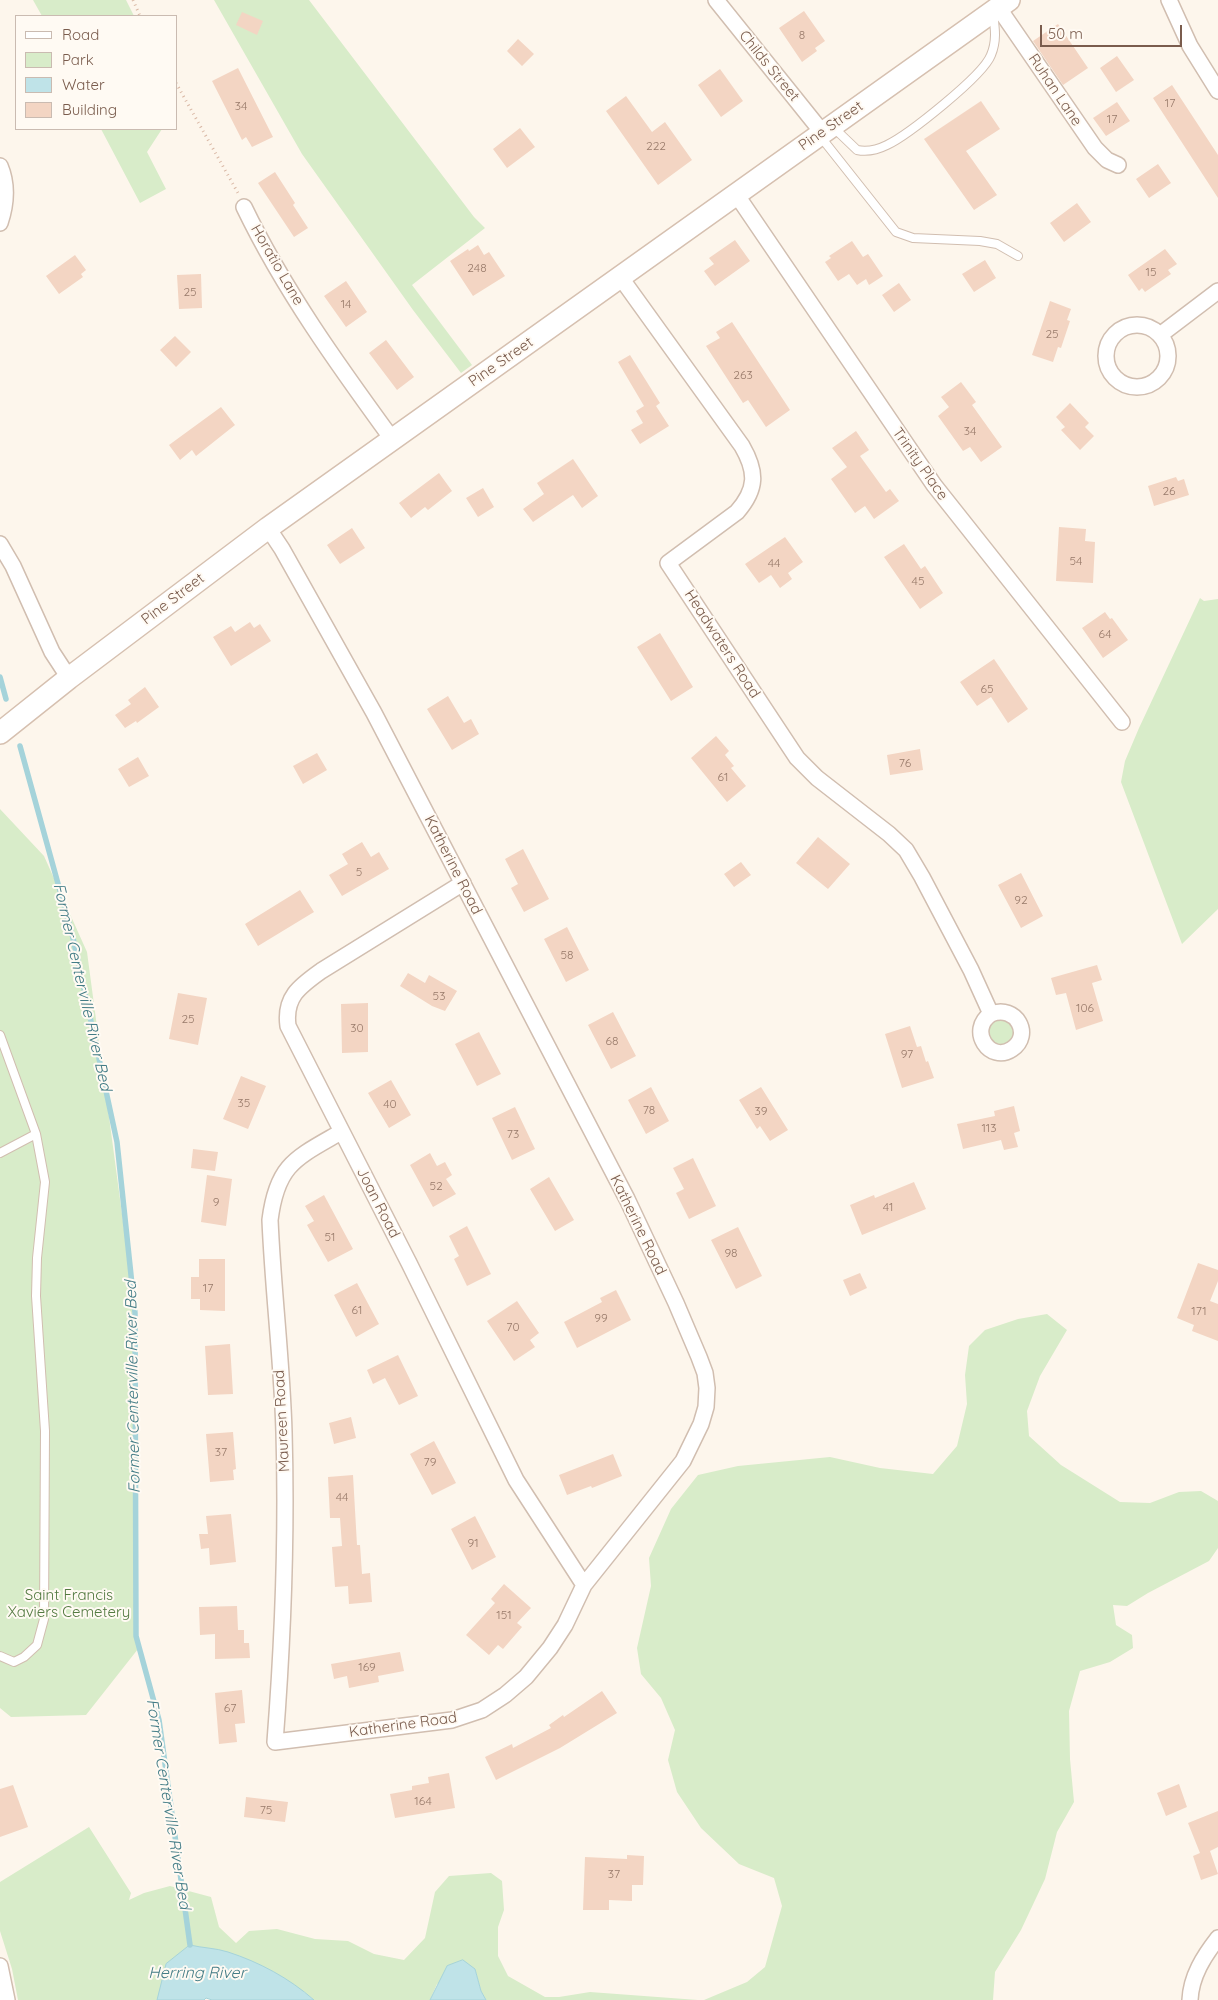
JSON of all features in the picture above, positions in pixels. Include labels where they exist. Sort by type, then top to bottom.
[{"type":"main road","name":"Pine Street","points":[[0,733],[69,678],[268,528],[621,278],[1002,4]]},
{"type":"street","name":"Childs Street","points":[[716,0],[824,131]]},
{"type":"street","points":[[1169,0],[1190,46],[1218,91]]},
{"type":"street","name":"Ruhan Lane","points":[[1002,4],[1095,148],[1107,160],[1118,165]]},
{"type":"street","points":[[0,166],[4,175],[5,191],[5,205],[0,223]]},
{"type":"street","name":"Trinity Place","points":[[736,194],[934,485],[1122,722]]},
{"type":"street","name":"Horatio Lane","points":[[244,207],[259,237],[338,366],[392,439]]},
{"type":"street","name":"Headwaters Road","points":[[621,278],[742,446],[753,470],[751,492],[746,502],[737,512],[668,563],[797,758],[817,778],[889,834],[906,850],[914,861],[967,962],[991,1014]]},
{"type":"street","points":[[1160,335],[1218,291]]},
{"type":"street","points":[[1135,326],[1148,328],[1160,335],[1167,348],[1168,363],[1156,382],[1135,388],[1120,383],[1115,378],[1106,359],[1108,345],[1116,334],[1135,326]]},
{"type":"street","name":"Katherine Road","points":[[268,528],[282,549],[374,713],[627,1199],[676,1303],[705,1373],[707,1388],[706,1407],[701,1424],[683,1461],[584,1585],[565,1625],[550,1648],[516,1686],[482,1710],[452,1720],[275,1742]]},
{"type":"street","points":[[0,544],[13,566],[52,652],[69,678]]},
{"type":"street","name":"Joan Road","points":[[463,883],[321,971],[296,991],[286,1016],[291,1035],[405,1255],[516,1480],[584,1585]]},
{"type":"street","name":"Maureen Road","points":[[275,1742],[282,1647],[285,1511],[284,1429],[270,1220],[275,1191],[286,1169],[303,1154],[341,1132]]},
{"type":"street","points":[[1190,2000],[1190,1991],[1197,1970],[1218,1938]]},
{"type":"street","points":[[0,1966],[7,2000]]},
{"type":"lane","points":[[824,131],[857,150],[874,150],[898,138],[970,81],[986,64],[991,56],[996,38],[1002,4]]},
{"type":"lane","points":[[824,131],[896,232],[913,238],[980,241],[997,244],[1018,256]]},
{"type":"lane","points":[[0,1035],[36,1134],[45,1182],[37,1258],[36,1296],[45,1432],[44,1619],[37,1645],[24,1657],[14,1662],[0,1656]]},
{"type":"lane","points":[[0,1153],[36,1134]]},
{"type":"path","points":[[133,0],[140,15]]},
{"type":"path","name":"Horatio Lane","points":[[178,87],[235,187],[244,207]]},
{"type":"green space","points":[[33,0],[126,0],[134,15],[41,15]]},
{"type":"green space","points":[[214,0],[309,0],[474,217],[485,228],[412,285],[472,365],[461,373],[413,310],[302,154]]},
{"type":"green space","points":[[102,130],[161,130],[147,152],[166,189],[140,203]]},
{"type":"green space","points":[[1200,598],[1204,601],[1218,599],[1218,909],[1182,944],[1121,782],[1125,761],[1139,728]]},
{"type":"green space","name":"Saint Francis Xaviers Cemetery","points":[[0,809],[44,856],[87,952],[132,1289],[138,1649],[86,1715],[11,1717],[0,1708]]},
{"type":"green space","points":[[1001,1019],[1010,1023],[1014,1032],[1010,1041],[1001,1045],[992,1041],[988,1032],[992,1023]]},
{"type":"green space","points":[[1047,1314],[1067,1330],[1040,1376],[1027,1411],[1029,1436],[1061,1465],[1120,1502],[1150,1503],[1179,1492],[1201,1491],[1218,1501],[1218,1548],[1209,1561],[1127,1606],[1113,1605],[1116,1625],[1132,1635],[1133,1648],[1110,1662],[1080,1671],[1069,1711],[1070,1759],[1074,1802],[1057,1832],[1045,1879],[1021,1930],[995,1972],[993,2000],[704,2000],[747,1982],[765,1967],[782,1906],[774,1878],[739,1864],[701,1828],[677,1792],[668,1760],[675,1730],[661,1698],[641,1674],[637,1648],[651,1586],[649,1558],[671,1509],[698,1475],[738,1466],[830,1457],[880,1468],[933,1474],[957,1446],[967,1404],[965,1375],[969,1346],[985,1330],[1018,1319]]},
{"type":"green space","points":[[89,1827],[131,1893],[129,1900],[144,1893],[170,1886],[211,1897],[219,1927],[236,1943],[249,1931],[277,1929],[315,1939],[348,1941],[374,1954],[404,1960],[425,1938],[435,1892],[449,1876],[491,1873],[502,1881],[504,1910],[498,1927],[498,1956],[508,1976],[545,1997],[559,1997],[590,1992],[698,2000],[486,2000],[481,1991],[475,1969],[437,1984],[430,2000],[314,2000],[303,1991],[160,2000],[18,2000],[12,1969],[0,1931],[0,1882]]},
{"type":"water","name":"Herring River","points":[[190,1945],[240,1956],[284,1978],[314,2000],[212,2000],[206,1998],[204,2000],[157,2000],[166,1964]]},
{"type":"water","points":[[463,1960],[475,1969],[481,1991],[486,2000],[430,2000],[447,1966]]},
{"type":"building","points":[[804,11],[825,41],[815,48],[817,51],[802,62],[779,28]]},
{"type":"building","points":[[242,12],[263,21],[257,35],[236,25]]},
{"type":"building","points":[[1058,24],[1088,68],[1063,85],[1033,41]]},
{"type":"building","points":[[518,39],[534,54],[522,66],[507,51]]},
{"type":"building","points":[[1117,56],[1134,80],[1116,92],[1100,68]]},
{"type":"building","points":[[238,68],[273,137],[252,147],[246,137],[242,140],[212,81]]},
{"type":"building","points":[[720,69],[743,101],[721,117],[698,85]]},
{"type":"building","points":[[1172,85],[1218,155],[1218,198],[1153,98]]},
{"type":"building","points":[[626,96],[652,132],[665,122],[692,160],[658,185],[606,111]]},
{"type":"building","points":[[981,101],[1000,129],[966,151],[997,195],[974,210],[924,139]]},
{"type":"building","points":[[1117,102],[1130,121],[1106,136],[1093,118]]},
{"type":"building","points":[[520,128],[535,147],[507,168],[493,149]]},
{"type":"building","points":[[1158,164],[1171,183],[1149,198],[1136,179]]},
{"type":"building","points":[[275,172],[308,228],[294,237],[258,183]]},
{"type":"building","points":[[1077,203],[1091,222],[1064,242],[1050,223]]},
{"type":"building","points":[[735,240],[750,261],[715,286],[704,271],[714,264],[709,258]]},
{"type":"building","points":[[852,241],[863,257],[868,254],[883,276],[869,285],[866,279],[857,285],[849,274],[838,281],[825,262],[831,258],[829,256]]},
{"type":"building","points":[[478,245],[484,255],[489,252],[505,276],[473,296],[450,261]]},
{"type":"building","points":[[1165,249],[1177,264],[1168,270],[1171,274],[1145,292],[1142,288],[1139,291],[1128,275]]},
{"type":"building","points":[[75,255],[86,270],[81,274],[83,277],[59,294],[46,276]]},
{"type":"building","points":[[985,260],[996,278],[974,292],[962,274]]},
{"type":"building","points":[[201,274],[202,308],[179,309],[177,275]]},
{"type":"building","points":[[346,281],[367,312],[346,327],[324,296]]},
{"type":"building","points":[[899,283],[911,300],[894,312],[882,295]]},
{"type":"building","points":[[1050,301],[1071,309],[1067,320],[1070,321],[1061,348],[1058,347],[1053,362],[1032,355]]},
{"type":"building","points":[[732,322],[790,410],[766,427],[748,400],[743,403],[706,346],[720,338],[716,332]]},
{"type":"building","points":[[175,336],[191,352],[176,367],[160,350]]},
{"type":"building","points":[[386,340],[414,377],[397,390],[369,353]]},
{"type":"building","points":[[630,355],[660,403],[656,406],[669,426],[640,444],[631,430],[643,423],[636,411],[644,406],[618,362]]},
{"type":"building","points":[[961,382],[976,402],[972,405],[1002,447],[981,462],[970,447],[963,451],[938,416],[949,407],[941,397]]},
{"type":"building","points":[[1070,403],[1089,423],[1085,427],[1094,436],[1080,450],[1061,430],[1065,427],[1056,417]]},
{"type":"building","points":[[221,407],[235,425],[196,456],[192,450],[180,460],[169,445]]},
{"type":"building","points":[[856,431],[869,450],[860,456],[886,492],[890,489],[899,501],[874,519],[865,506],[855,513],[831,479],[847,467],[832,448]]},
{"type":"building","points":[[573,459],[598,496],[582,508],[573,495],[533,522],[523,509],[544,494],[537,483]]},
{"type":"building","points":[[439,473],[452,491],[428,510],[425,507],[411,518],[399,503]]},
{"type":"building","points":[[1176,477],[1178,481],[1184,479],[1189,495],[1154,506],[1148,486]]},
{"type":"building","points":[[483,488],[494,507],[478,517],[466,498]]},
{"type":"building","points":[[1059,527],[1086,529],[1085,541],[1095,542],[1093,583],[1056,581]]},
{"type":"building","points":[[352,528],[365,548],[340,564],[327,545]]},
{"type":"building","points":[[785,537],[803,562],[788,573],[792,579],[780,588],[771,575],[759,583],[745,564]]},
{"type":"building","points":[[904,544],[921,569],[925,566],[943,593],[920,609],[884,557]]},
{"type":"building","points":[[1105,612],[1110,619],[1112,618],[1128,640],[1103,658],[1082,628]]},
{"type":"building","points":[[250,622],[254,628],[260,624],[271,641],[231,666],[213,637],[231,626],[235,632]]},
{"type":"building","points":[[660,633],[693,687],[671,701],[637,647]]},
{"type":"building","points":[[994,659],[1028,709],[1008,723],[991,697],[977,706],[960,682]]},
{"type":"building","points":[[145,687],[159,707],[137,723],[136,721],[125,728],[115,715],[131,704],[128,700]]},
{"type":"building","points":[[448,696],[464,723],[471,719],[479,734],[452,750],[427,709]]},
{"type":"building","points":[[716,736],[729,751],[725,755],[734,766],[731,768],[746,786],[727,802],[691,758]]},
{"type":"building","points":[[920,749],[923,770],[890,775],[887,755]]},
{"type":"building","points":[[317,753],[327,770],[303,784],[293,766]]},
{"type":"building","points":[[138,757],[149,776],[129,787],[118,769]]},
{"type":"building","points":[[818,837],[850,864],[828,889],[796,863]]},
{"type":"building","points":[[362,842],[371,857],[379,852],[389,869],[342,896],[329,875],[348,864],[342,854]]},
{"type":"building","points":[[523,849],[549,899],[524,912],[511,888],[518,884],[505,859]]},
{"type":"building","points":[[741,862],[751,875],[734,887],[724,874]]},
{"type":"building","points":[[1021,873],[1043,916],[1021,928],[998,885]]},
{"type":"building","points":[[300,890],[314,912],[258,946],[245,924]]},
{"type":"building","points":[[567,927],[589,970],[566,982],[544,939]]},
{"type":"building","points":[[1097,965],[1102,980],[1092,983],[1103,1021],[1076,1030],[1066,993],[1056,995],[1051,978]]},
{"type":"building","points":[[408,973],[425,983],[429,975],[457,991],[445,1011],[432,1006],[400,986]]},
{"type":"building","points":[[178,993],[207,998],[198,1045],[169,1039]]},
{"type":"building","points":[[368,1003],[368,1052],[342,1053],[341,1004]]},
{"type":"building","points":[[613,1012],[636,1056],[611,1069],[588,1025]]},
{"type":"building","points":[[910,1026],[917,1047],[921,1046],[934,1078],[902,1088],[885,1034]]},
{"type":"building","points":[[479,1032],[501,1074],[477,1086],[455,1044]]},
{"type":"building","points":[[241,1076],[266,1086],[248,1129],[223,1119]]},
{"type":"building","points":[[391,1080],[411,1115],[389,1128],[368,1093]]},
{"type":"building","points":[[651,1087],[669,1121],[646,1134],[628,1100]]},
{"type":"building","points":[[761,1087],[788,1130],[770,1141],[760,1126],[757,1129],[739,1100]]},
{"type":"building","points":[[1014,1106],[1020,1131],[1014,1133],[1018,1147],[1004,1150],[1001,1140],[963,1149],[957,1124],[995,1116],[994,1111]]},
{"type":"building","points":[[515,1107],[535,1149],[512,1160],[492,1118]]},
{"type":"building","points":[[193,1149],[218,1152],[215,1171],[191,1168]]},
{"type":"building","points":[[430,1153],[437,1166],[445,1162],[452,1175],[446,1179],[456,1194],[433,1207],[410,1165]]},
{"type":"building","points":[[693,1158],[716,1206],[689,1219],[676,1193],[684,1189],[673,1168]]},
{"type":"building","points":[[207,1175],[232,1179],[226,1226],[201,1222]]},
{"type":"building","points":[[549,1177],[574,1220],[555,1231],[530,1189]]},
{"type":"building","points":[[914,1182],[926,1209],[862,1235],[850,1205],[874,1195],[875,1198]]},
{"type":"building","points":[[324,1195],[353,1249],[328,1262],[307,1225],[314,1221],[305,1206]]},
{"type":"building","points":[[467,1226],[491,1274],[467,1286],[454,1259],[459,1256],[449,1236]]},
{"type":"building","points":[[738,1227],[762,1276],[736,1289],[711,1240]]},
{"type":"building","points":[[199,1259],[225,1259],[225,1311],[200,1310],[200,1299],[191,1299],[191,1277],[199,1277]]},
{"type":"building","points":[[1198,1263],[1218,1270],[1218,1281],[1210,1301],[1218,1304],[1218,1341],[1192,1331],[1194,1325],[1177,1318]]},
{"type":"building","points":[[860,1273],[867,1288],[850,1296],[843,1280]]},
{"type":"building","points":[[357,1283],[379,1324],[356,1337],[334,1295]]},
{"type":"building","points":[[616,1290],[631,1320],[577,1348],[564,1322],[602,1302],[600,1298]]},
{"type":"building","points":[[517,1301],[539,1333],[530,1340],[535,1347],[514,1361],[487,1321]]},
{"type":"building","points":[[230,1344],[233,1394],[208,1395],[205,1346]]},
{"type":"building","points":[[398,1355],[418,1396],[399,1405],[385,1378],[373,1384],[367,1370]]},
{"type":"building","points":[[351,1417],[356,1438],[334,1444],[329,1423]]},
{"type":"building","points":[[233,1432],[236,1469],[233,1470],[234,1480],[210,1482],[206,1434]]},
{"type":"building","points":[[434,1441],[456,1483],[432,1495],[410,1454]]},
{"type":"building","points":[[613,1454],[622,1476],[592,1488],[591,1486],[567,1495],[559,1475]]},
{"type":"building","points":[[353,1475],[357,1545],[360,1545],[362,1574],[370,1573],[372,1602],[349,1604],[348,1586],[335,1587],[332,1547],[342,1546],[340,1518],[330,1518],[328,1477]]},
{"type":"building","points":[[231,1514],[236,1562],[210,1565],[209,1548],[201,1549],[199,1534],[208,1534],[206,1516]]},
{"type":"building","points":[[475,1516],[496,1557],[472,1570],[451,1529]]},
{"type":"building","points":[[504,1584],[531,1608],[517,1623],[522,1627],[503,1649],[498,1645],[489,1655],[466,1635],[495,1603],[491,1599]]},
{"type":"building","points":[[237,1606],[238,1630],[244,1630],[244,1643],[249,1643],[250,1658],[215,1659],[215,1634],[200,1635],[199,1607]]},
{"type":"building","points":[[400,1652],[404,1671],[378,1676],[379,1682],[349,1688],[347,1676],[334,1679],[331,1664]]},
{"type":"building","points":[[242,1690],[245,1723],[235,1724],[237,1742],[219,1744],[215,1693]]},
{"type":"building","points":[[602,1691],[617,1713],[560,1748],[496,1780],[485,1757],[512,1744],[513,1748],[551,1728],[549,1725]]},
{"type":"building","points":[[449,1773],[455,1808],[395,1818],[390,1794],[412,1790],[412,1786],[429,1783],[428,1777]]},
{"type":"building","points":[[1179,1784],[1187,1807],[1166,1816],[1157,1793]]},
{"type":"building","points":[[13,1785],[28,1827],[0,1837],[0,1789]]},
{"type":"building","points":[[246,1797],[288,1802],[285,1822],[244,1817]]},
{"type":"building","points":[[1218,1811],[1218,1847],[1210,1851],[1218,1874],[1201,1880],[1193,1856],[1200,1853],[1188,1823]]},
{"type":"building","points":[[627,1855],[644,1856],[643,1885],[632,1885],[632,1901],[609,1900],[609,1910],[583,1910],[585,1857],[627,1859]]},
{"type":"waterway","name":"Former Centerville River Bed","points":[[0,677],[6,699]]},
{"type":"waterway","name":"Former Centerville River Bed","points":[[20,746],[73,938],[117,1142],[135,1313],[136,1636],[159,1720],[190,1945]]}]
